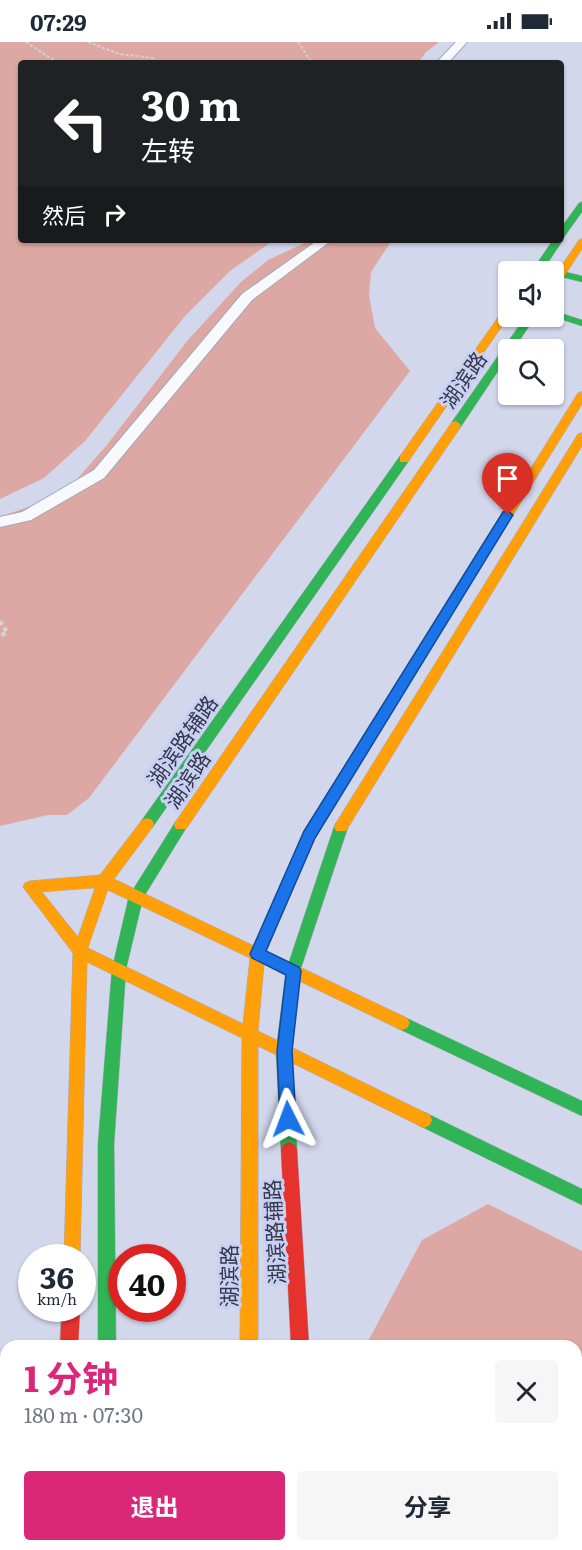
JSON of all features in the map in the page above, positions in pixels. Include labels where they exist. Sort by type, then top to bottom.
[{"type":"street","points":[[564,231],[582,205]]},
{"type":"street","points":[[564,271],[576,260],[582,242]]},
{"type":"street","points":[[543,261],[556,243]]},
{"type":"street","points":[[549,252],[576,260]]},
{"type":"street","points":[[564,278],[582,279]]},
{"type":"street","points":[[564,317],[582,323]]},
{"type":"street","name":"湖滨路辅路","points":[[72,1244],[80,951],[104,881],[158,809],[498,325]]},
{"type":"street","name":"湖滨路","points":[[107,1340],[106,1144],[119,969],[136,896],[198,798],[523,327]]},
{"type":"street","name":"湖滨路","points":[[249,1340],[250,1034],[258,954],[309,835],[582,394]]},
{"type":"street","name":"湖滨路辅路","points":[[300,1340],[285,1051],[293,971],[341,826],[582,437]]},
{"type":"street","points":[[582,1109],[104,881],[30,887],[80,951],[582,1197]]},
{"type":"street","points":[[69,1340],[70,1322]]},
{"type":"lane","points":[[445,60],[462,42]]},
{"type":"lane","points":[[0,522],[26,516],[99,474],[247,297],[322,243]]},
{"type":"path","points":[[26,42],[53,60]]},
{"type":"path","points":[[88,42],[102,50],[125,57],[153,58],[155,60]]},
{"type":"path","points":[[298,42],[311,60]]},
{"type":"path","points":[[0,621],[6,632],[0,636]]},
{"type":"shaded area","points":[[0,42],[439,42],[420,60],[18,60],[18,243],[270,243],[230,271],[185,316],[85,441],[44,478],[0,499]]},
{"type":"shaded area","points":[[305,243],[390,243],[371,272],[369,295],[375,328],[410,371],[89,798],[67,815],[48,815],[0,826],[0,517],[64,494],[106,446],[188,340],[241,282],[268,260]]},
{"type":"shaded area","points":[[488,1204],[582,1251],[582,1340],[369,1340],[422,1240]]},
{"type":"traffic: fast","points":[[564,231],[582,205]]},
{"type":"traffic: fast","points":[[544,261],[556,243]]},
{"type":"traffic: fast","points":[[564,274],[582,279]]},
{"type":"traffic: fast","points":[[564,317],[582,323]]},
{"type":"traffic: fast","points":[[456,425],[523,327]]},
{"type":"traffic: fast","points":[[147,824],[404,459]]},
{"type":"traffic: fast","points":[[107,1340],[106,1144],[119,969],[136,896],[181,825]]},
{"type":"traffic: fast","points":[[289,1150],[284,1051],[293,971],[341,827]]},
{"type":"traffic: fast","points":[[402,1023],[582,1109]]},
{"type":"traffic: fast","points":[[424,1120],[582,1197]]},
{"type":"traffic: slow","points":[[564,269],[582,242]]},
{"type":"traffic: slow","points":[[404,459],[498,325]]},
{"type":"traffic: slow","points":[[438,626],[582,395]]},
{"type":"traffic: slow","points":[[181,825],[456,425]]},
{"type":"traffic: slow","points":[[341,827],[582,437]]},
{"type":"traffic: slow","points":[[72,1244],[80,951],[104,881],[147,824]]},
{"type":"traffic: slow","points":[[30,887],[104,881],[402,1023]]},
{"type":"traffic: slow","points":[[30,887],[80,951],[424,1120]]},
{"type":"traffic: slow","points":[[249,1340],[250,1034],[258,954],[280,903]]},
{"type":"traffic: jam","points":[[280,903],[309,835],[438,626]]},
{"type":"traffic: jam","points":[[289,1150],[300,1340]]},
{"type":"traffic: jam","points":[[69,1340],[70,1322]]},
{"type":"route","points":[[288,1119],[285,1051],[293,971],[258,954],[309,835],[508,515]]}]
